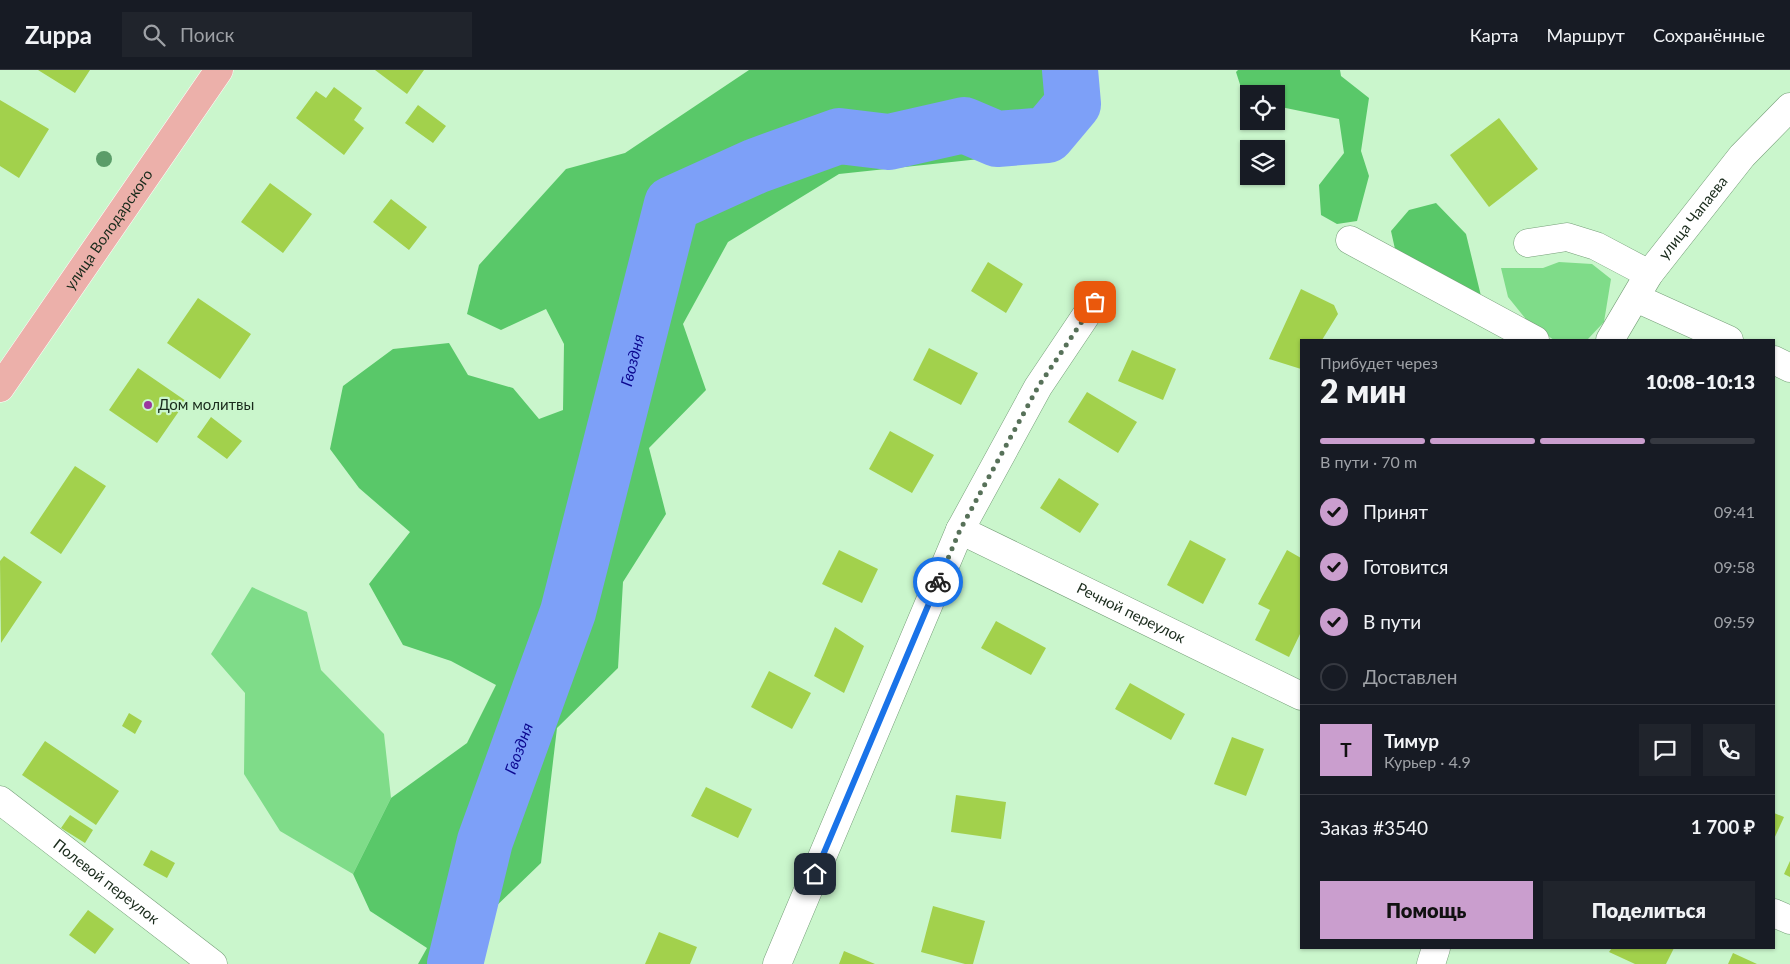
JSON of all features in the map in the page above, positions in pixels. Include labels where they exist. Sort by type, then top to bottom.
[{"type":"main road","name":"улица Володарского","points":[[0,388],[219,70]]},
{"type":"street","name":"улица Чапаева","points":[[1611,339],[1649,274],[1742,156],[1790,107]]},
{"type":"street","points":[[1528,243],[1567,237],[1596,246],[1649,274]]},
{"type":"street","points":[[1350,240],[1520,330],[1534,339]]},
{"type":"street","points":[[1636,298],[1727,339]]},
{"type":"street","points":[[777,964],[960,530],[1038,387],[1095,302]]},
{"type":"street","points":[[1775,360],[1790,368]]},
{"type":"street","name":"Речной переулок","points":[[960,530],[1300,696]]},
{"type":"street","name":"Полевой переулок","points":[[0,800],[213,964]]},
{"type":"street","points":[[1775,913],[1790,920]]},
{"type":"street","points":[[1431,964],[1436,949]]},
{"type":"green space","points":[[749,70],[1090,70],[1088,128],[1008,156],[839,174],[728,242],[683,324],[706,390],[649,448],[666,514],[623,582],[618,668],[557,728],[541,863],[489,913],[481,964],[418,964],[427,948],[370,911],[353,874],[391,798],[467,743],[496,685],[451,661],[403,645],[369,584],[410,532],[359,488],[330,449],[343,386],[393,349],[449,343],[468,375],[513,388],[539,419],[563,410],[564,344],[546,309],[501,330],[467,314],[479,265],[566,169],[625,153]]},
{"type":"green space","points":[[1238,70],[1340,70],[1341,76],[1369,98],[1361,151],[1369,176],[1357,221],[1337,224],[1321,215],[1319,185],[1344,153],[1339,119],[1285,108],[1285,85],[1240,85],[1236,72]]},
{"type":"green space","points":[[1436,203],[1466,234],[1482,300],[1450,286],[1395,249],[1391,231],[1409,210]]},
{"type":"green space","points":[[1559,262],[1592,264],[1611,279],[1604,322],[1588,339],[1553,339],[1529,323],[1508,297],[1501,268],[1543,268]]},
{"type":"green space","points":[[252,587],[307,612],[321,670],[384,734],[391,798],[353,874],[280,831],[244,774],[245,693],[211,654]]},
{"type":"building","points":[[38,70],[90,70],[75,93]]},
{"type":"building","points":[[375,70],[424,70],[407,94]]},
{"type":"building","points":[[334,87],[362,108],[354,120],[364,128],[344,155],[296,118],[316,91],[326,98]]},
{"type":"building","points":[[0,100],[49,129],[19,178],[0,166]]},
{"type":"building","points":[[418,105],[446,126],[433,143],[405,123]]},
{"type":"building","points":[[1499,118],[1538,169],[1489,207],[1450,155]]},
{"type":"building","points":[[270,183],[312,214],[283,253],[241,222]]},
{"type":"building","points":[[391,199],[427,227],[409,250],[373,222]]},
{"type":"building","points":[[988,262],[1023,284],[1006,313],[971,291]]},
{"type":"building","points":[[1301,289],[1334,305],[1338,314],[1323,339],[1300,339],[1300,369],[1269,359]]},
{"type":"building","points":[[198,298],[251,334],[220,379],[167,343]]},
{"type":"building","points":[[929,348],[978,373],[961,405],[913,380]]},
{"type":"building","points":[[1132,350],[1176,369],[1163,400],[1118,381]]},
{"type":"building","name":"Дом молитвы","points":[[138,368],[186,401],[157,443],[109,410]]},
{"type":"building","points":[[1087,392],[1137,422],[1118,453],[1068,422]]},
{"type":"building","points":[[211,417],[242,441],[227,459],[197,437]]},
{"type":"building","points":[[890,431],[934,455],[912,493],[869,469]]},
{"type":"building","points":[[75,466],[106,486],[61,554],[30,533]]},
{"type":"building","points":[[1059,478],[1099,504],[1080,533],[1040,508]]},
{"type":"building","points":[[1190,540],[1226,559],[1203,604],[1167,585]]},
{"type":"building","points":[[839,550],[878,569],[862,603],[822,584]]},
{"type":"building","points":[[1287,550],[1300,557],[1300,634],[1289,657],[1255,640],[1270,610],[1258,604]]},
{"type":"building","points":[[4,556],[42,582],[1,643],[0,561]]},
{"type":"building","points":[[996,621],[1046,648],[1031,675],[981,648]]},
{"type":"building","points":[[835,627],[864,646],[844,693],[814,676]]},
{"type":"building","points":[[769,671],[811,693],[792,729],[751,707]]},
{"type":"building","points":[[1130,683],[1185,714],[1171,740],[1115,709]]},
{"type":"building","points":[[129,713],[142,721],[135,734],[122,726]]},
{"type":"building","points":[[1232,737],[1264,749],[1246,796],[1214,784]]},
{"type":"building","points":[[45,741],[119,791],[96,825],[22,775]]},
{"type":"building","points":[[706,787],[752,809],[738,838],[691,816]]},
{"type":"building","points":[[956,795],[1006,802],[1001,839],[951,832]]},
{"type":"building","points":[[1775,813],[1784,817],[1775,837]]},
{"type":"building","points":[[70,815],[93,830],[85,843],[61,828]]},
{"type":"building","points":[[151,850],[175,863],[167,878],[143,865]]},
{"type":"building","points":[[1790,861],[1790,877],[1784,874]]},
{"type":"building","points":[[933,906],[985,921],[973,964],[965,964],[921,952]]},
{"type":"building","points":[[88,910],[114,929],[95,954],[69,935]]},
{"type":"building","points":[[659,932],[697,947],[690,964],[645,964]]},
{"type":"building","points":[[1611,949],[1674,949],[1666,964],[1635,964],[1609,952]]},
{"type":"building","points":[[844,951],[875,964],[839,964]]},
{"type":"building","points":[[1733,953],[1757,964],[1728,964]]},
{"type":"waterway","name":"Гвоздня","points":[[455,964],[485,841],[568,612],[672,204],[756,166],[839,136],[889,142],[964,125],[997,139],[1047,135],[1073,104],[1070,70]]},
{"type":"way so far","points":[[938,582],[960,530],[1038,387],[1095,302]]},
{"type":"place","name":"Дом молитвы","points":[[148,405]]},
{"type":"route","points":[[815,874],[938,582]]}]
